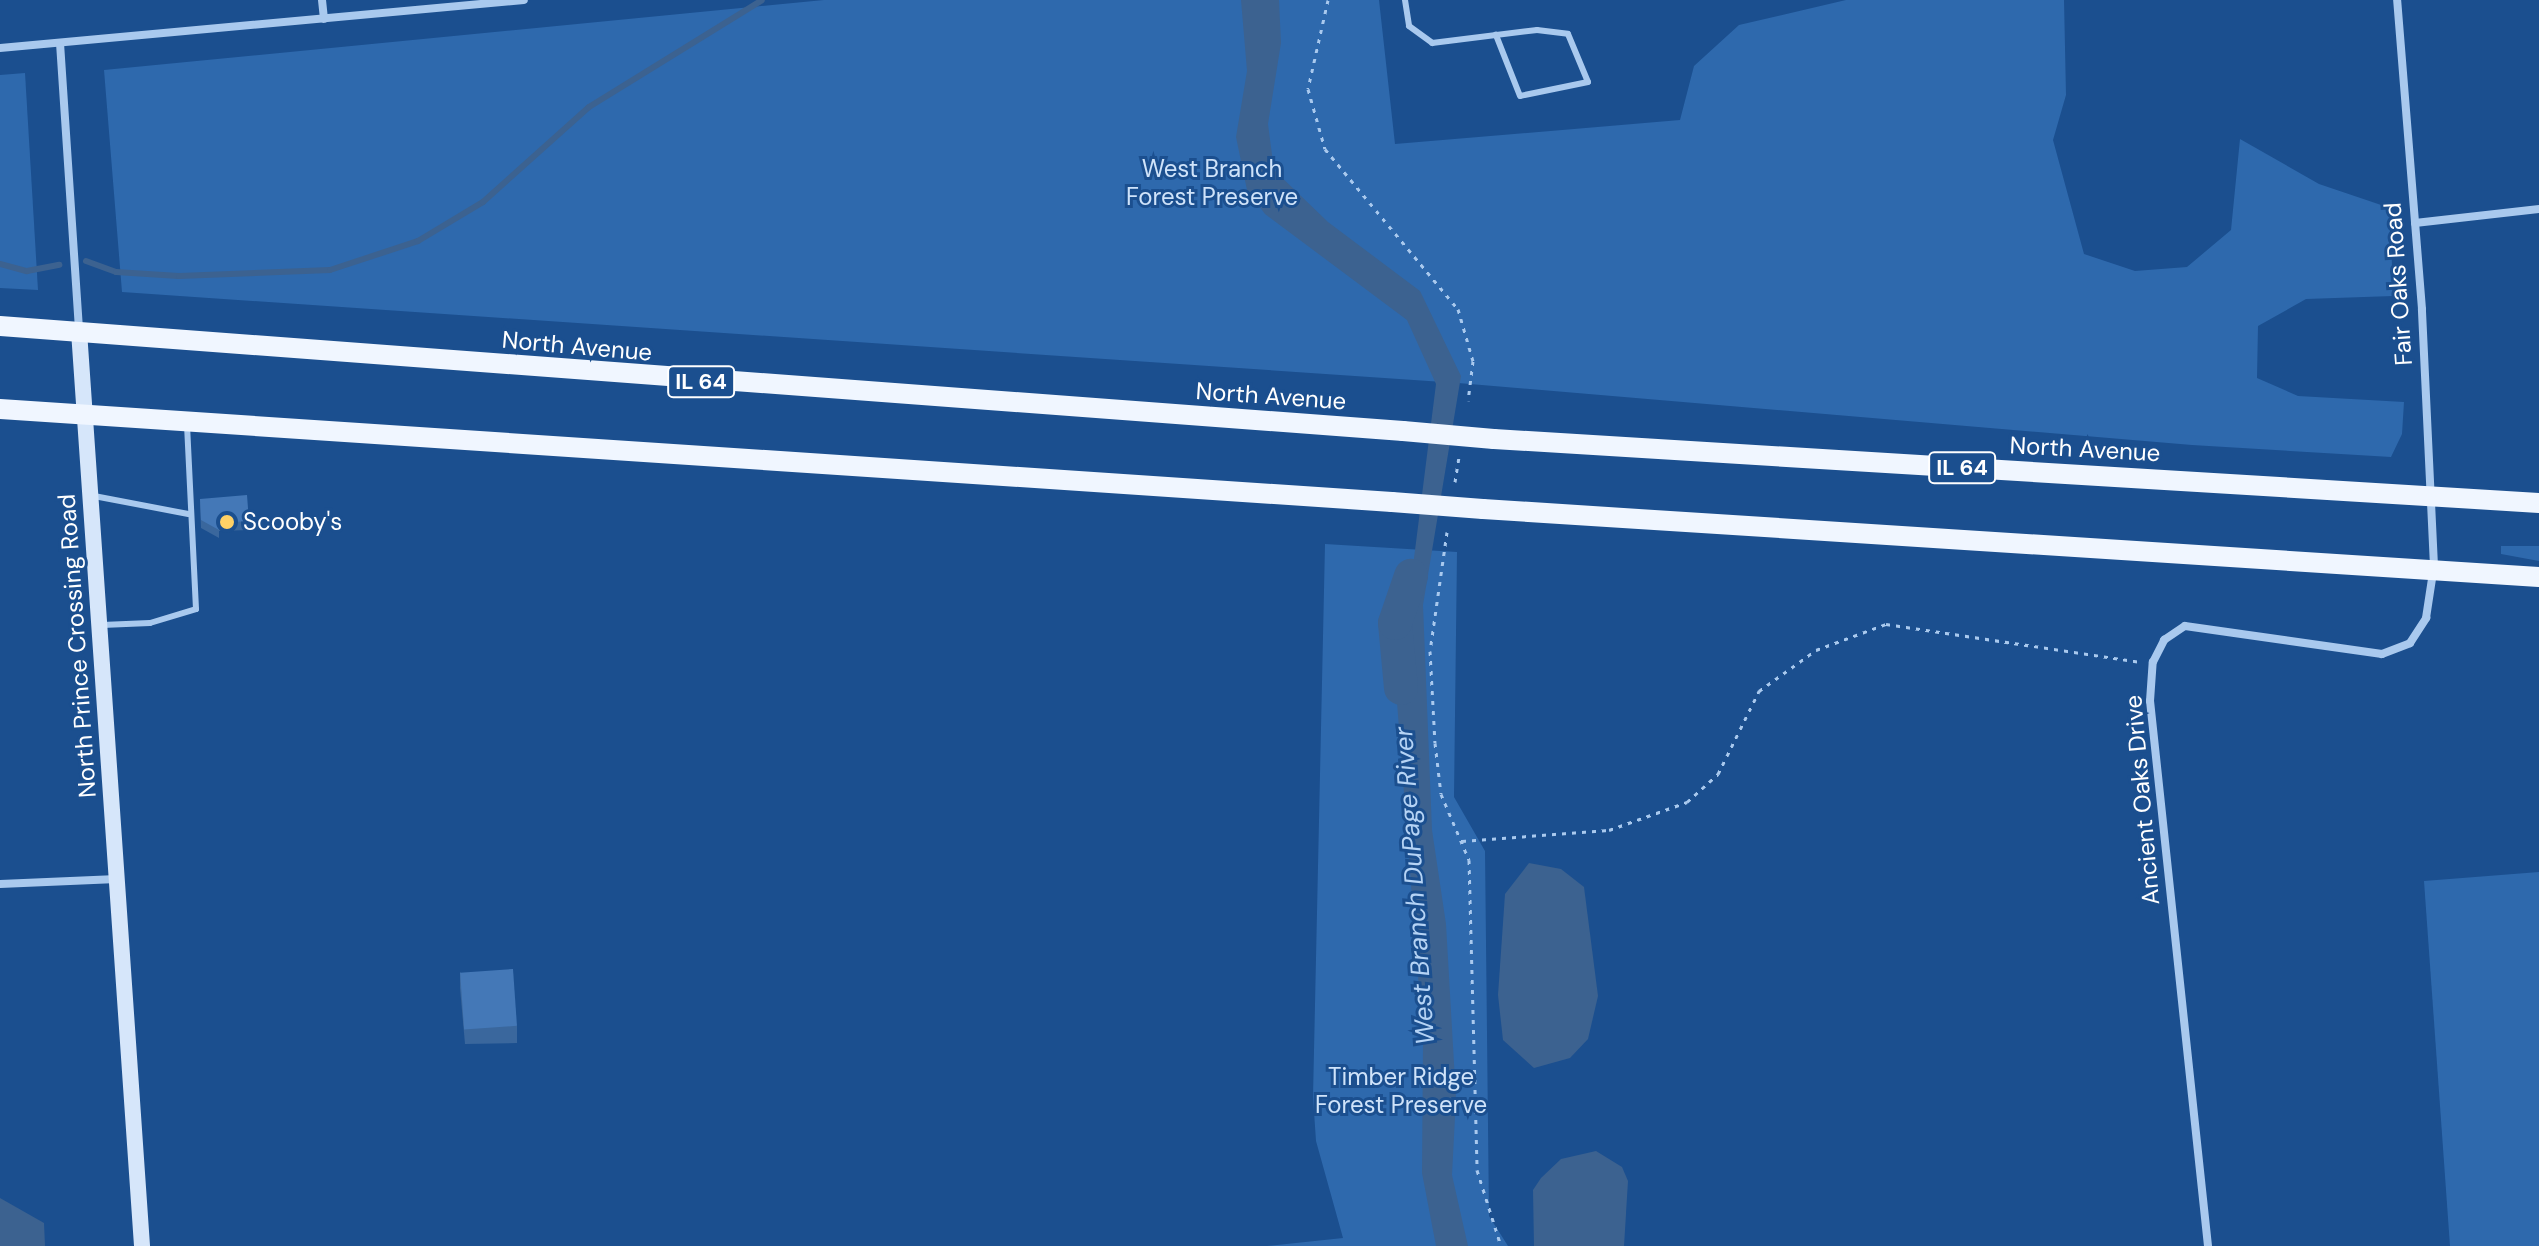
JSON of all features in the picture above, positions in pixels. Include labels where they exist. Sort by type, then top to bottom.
[{"type":"main road","name":"North Avenue","points":[[0,326],[1494,439],[2539,503]]},
{"type":"main road","points":[[0,409],[1483,509],[2434,566],[2539,577]]},
{"type":"street","points":[[322,0],[324,19]]},
{"type":"street","points":[[0,48],[524,0]]},
{"type":"street","name":"Fair Oaks Road","points":[[2397,0],[2415,223],[2434,566]]},
{"type":"street","name":"North Prince Crossing Road","points":[[60,43],[142,1246]]},
{"type":"street","points":[[2415,223],[2539,209]]},
{"type":"street","name":"Ancient Oaks Drive","points":[[2208,1246],[2150,701],[2153,662],[2164,640],[2185,626],[2382,654],[2410,643],[2426,618],[2434,566]]},
{"type":"street","points":[[0,884],[117,879]]},
{"type":"lane","points":[[1405,0],[1409,26],[1432,43],[1496,35],[1568,34],[1588,82],[1520,96],[1496,35]]},
{"type":"lane","points":[[99,625],[150,623],[196,609],[188,514],[187,422]]},
{"type":"lane","points":[[90,495],[188,514]]},
{"type":"path","points":[[1328,0],[1308,89],[1325,149],[1458,309],[1473,361],[1468,401]]},
{"type":"path","points":[[1455,482],[1460,449]]},
{"type":"path","points":[[1447,532],[1430,651],[1441,794],[1462,841],[1477,1034],[1477,1170],[1501,1246]]},
{"type":"path","points":[[1462,841],[1609,830],[1687,802],[1718,774],[1759,691],[1816,650],[1886,624],[2153,662]]},
{"type":"green space","name":"West Branch Forest Preserve","points":[[824,0],[1379,0],[1395,144],[1680,120],[1694,66],[1739,25],[1846,0],[2064,0],[2066,95],[2053,140],[2084,254],[2135,271],[2187,267],[2231,230],[2240,139],[2319,184],[2390,208],[2393,296],[2306,299],[2258,326],[2257,378],[2298,396],[2404,402],[2402,434],[2391,457],[2192,445],[1458,383],[122,292],[104,70]]},
{"type":"green space","points":[[25,73],[38,290],[0,288],[0,75]]},
{"type":"green space","name":"Timber Ridge Forest Preserve","points":[[1325,544],[1457,552],[1454,797],[1485,851],[1489,1216],[1508,1246],[1267,1246],[1343,1238],[1316,1141],[1313,1097]]},
{"type":"green space","points":[[2501,546],[2539,546],[2539,561],[2501,554]]},
{"type":"green space","points":[[2539,872],[2539,1246],[2450,1246],[2424,881]]},
{"type":"water","points":[[1241,0],[1279,0],[1281,43],[1268,124],[1274,170],[1328,222],[1420,291],[1461,376],[1423,605],[1432,830],[1446,924],[1456,1098],[1452,1175],[1468,1246],[1436,1246],[1422,1173],[1423,1041],[1395,676],[1393,603],[1413,566],[1436,384],[1407,320],[1265,214],[1247,190],[1236,137],[1247,71]]},
{"type":"water","points":[[1529,863],[1561,869],[1584,887],[1598,996],[1588,1039],[1570,1058],[1534,1068],[1503,1040],[1498,995],[1505,894]]},
{"type":"water","points":[[1596,1151],[1622,1167],[1628,1181],[1624,1246],[1534,1246],[1533,1190],[1561,1159]]},
{"type":"water","points":[[0,1198],[44,1223],[45,1246],[0,1246]]},
{"type":"building","points":[[247,495],[249,521],[218,523],[219,530],[201,520],[200,499]]},
{"type":"building","points":[[513,969],[517,1026],[464,1030],[460,973]]},
{"type":"waterway","points":[[86,261],[116,272],[179,276],[330,270],[418,241],[483,202],[589,107],[762,0]]},
{"type":"waterway","points":[[0,264],[27,271],[59,265]]},
{"type":"waterway","name":"West Branch DuPage River","points":[[1401,688],[1395,623],[1411,576]]},
{"type":"place","name":"Scooby's","points":[[227,522]]}]
